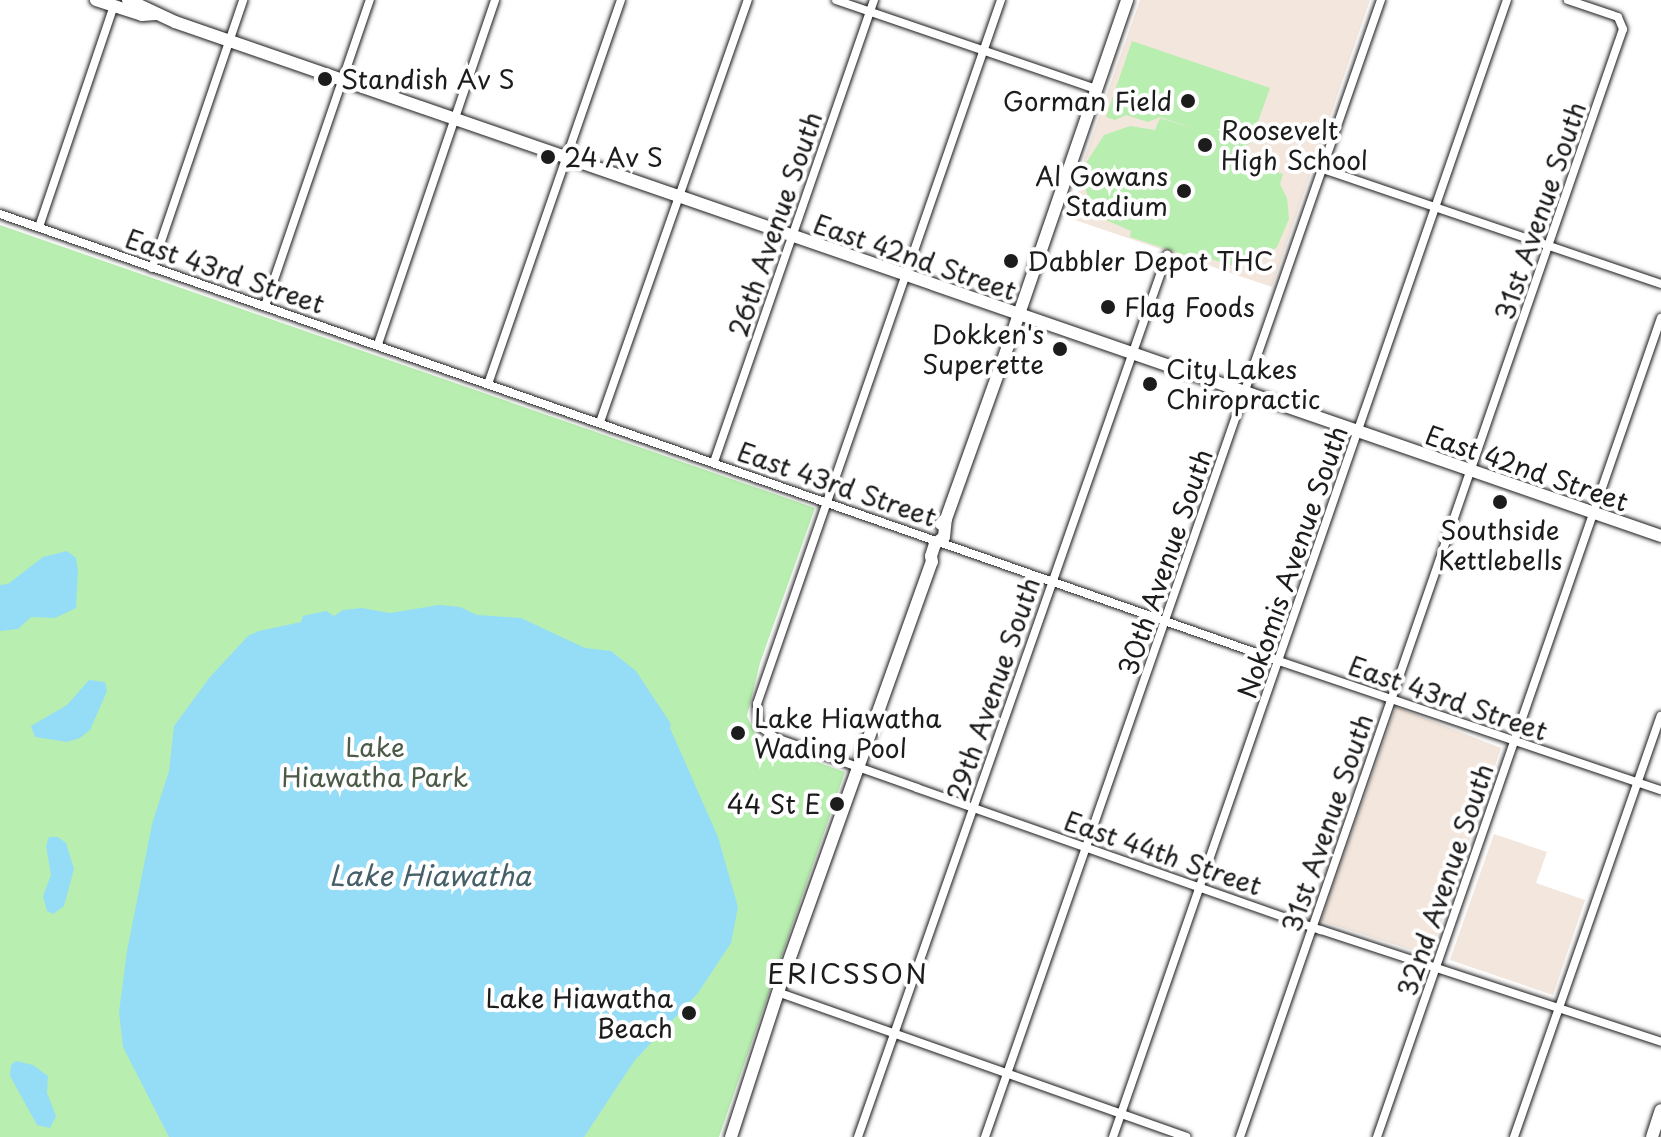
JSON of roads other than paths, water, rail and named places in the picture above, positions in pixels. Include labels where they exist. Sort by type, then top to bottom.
[{"type":"street","name":"East 42nd Street","points":[[96,0],[142,15],[156,14]]},
{"type":"street","name":"East 42nd Street","points":[[128,0],[156,14],[230,41],[1358,434],[1661,536]]},
{"type":"street","points":[[152,268],[243,0]]},
{"type":"street","points":[[265,306],[370,0]]},
{"type":"street","points":[[378,344],[495,0]]},
{"type":"street","points":[[488,384],[621,0]]},
{"type":"street","points":[[600,422],[748,0]]},
{"type":"street","points":[[836,0],[1096,89]]},
{"type":"street","name":"26th Avenue South","points":[[714,462],[874,0]]},
{"type":"street","points":[[829,502],[1001,0]]},
{"type":"street","points":[[731,1137],[932,562],[931,556],[946,532],[946,519],[1127,0]]},
{"type":"street","name":"30th Avenue South","points":[[985,1137],[1381,0]]},
{"type":"street","name":"Nokomis Avenue South","points":[[1113,1137],[1507,0]]},
{"type":"street","name":"31st Avenue South","points":[[1240,1137],[1549,247],[1623,23],[1617,17],[1568,0]]},
{"type":"street","points":[[39,227],[114,6]]},
{"type":"street","points":[[1323,169],[1661,284]]},
{"type":"street","name":"East 43rd Street","points":[[0,214],[1279,661],[1661,790]]},
{"type":"street","name":"29th Avenue South","points":[[858,1137],[1167,255]]},
{"type":"street","name":"32nd Avenue South","points":[[1377,1137],[1661,318]]},
{"type":"street","name":"East 44th Street","points":[[829,502],[756,714],[766,734],[1312,926],[1661,1042]]},
{"type":"street","points":[[1514,1137],[1661,716]]},
{"type":"street","points":[[782,987],[894,1033],[1186,1137]]},
{"type":"street","points":[[1652,1137],[1661,1110]]},
{"type":"water","points":[[67,551],[76,558],[76,608],[55,618],[31,617],[18,629],[0,631],[0,585],[8,584],[43,557]]},
{"type":"water","name":"Lake Hiawatha","points":[[439,605],[460,607],[477,615],[521,618],[585,648],[611,651],[636,671],[671,724],[670,728],[718,837],[738,907],[731,943],[698,993],[635,1060],[584,1137],[169,1137],[123,1047],[119,1012],[127,951],[152,824],[169,771],[174,726],[210,677],[248,636],[301,622],[303,616],[326,611],[334,616],[343,610],[362,608],[390,613]]},
{"type":"water","points":[[89,680],[105,682],[107,691],[90,730],[80,738],[67,742],[35,737],[31,726],[67,705]]},
{"type":"water","points":[[49,837],[58,837],[66,843],[74,869],[64,906],[53,914],[47,911],[43,896],[51,875],[46,846]]},
{"type":"water","points":[[16,1061],[33,1065],[48,1076],[47,1093],[56,1116],[50,1128],[37,1125],[10,1076],[11,1065]]},
{"type":"place","name":"Standish Av S","points":[[325,79]]},
{"type":"place","name":"Gorman Field","points":[[1188,101]]},
{"type":"place","name":"Roosevelt High School","points":[[1205,145]]},
{"type":"place","name":"24 Av S","points":[[548,157]]},
{"type":"place","name":"Al Gowans Stadium","points":[[1184,191]]},
{"type":"place","name":"Dabbler Depot THC","points":[[1011,261]]},
{"type":"place","name":"Flag Foods","points":[[1108,307]]},
{"type":"place","name":"Dokken's Superette","points":[[1060,349]]},
{"type":"place","name":"City Lakes Chiropractic","points":[[1150,384]]},
{"type":"place","name":"Southside Kettlebells","points":[[1500,502]]},
{"type":"place","name":"Lake Hiawatha Wading Pool","points":[[738,733]]},
{"type":"place","name":"44 St E","points":[[837,804]]},
{"type":"place","name":"Lake Hiawatha Beach","points":[[689,1013]]},
{"type":"district","name":"ERICSSON","points":[[848,973]]},
{"type":"park label","name":"Lake Hiawatha Park","points":[[375,762]]}]
